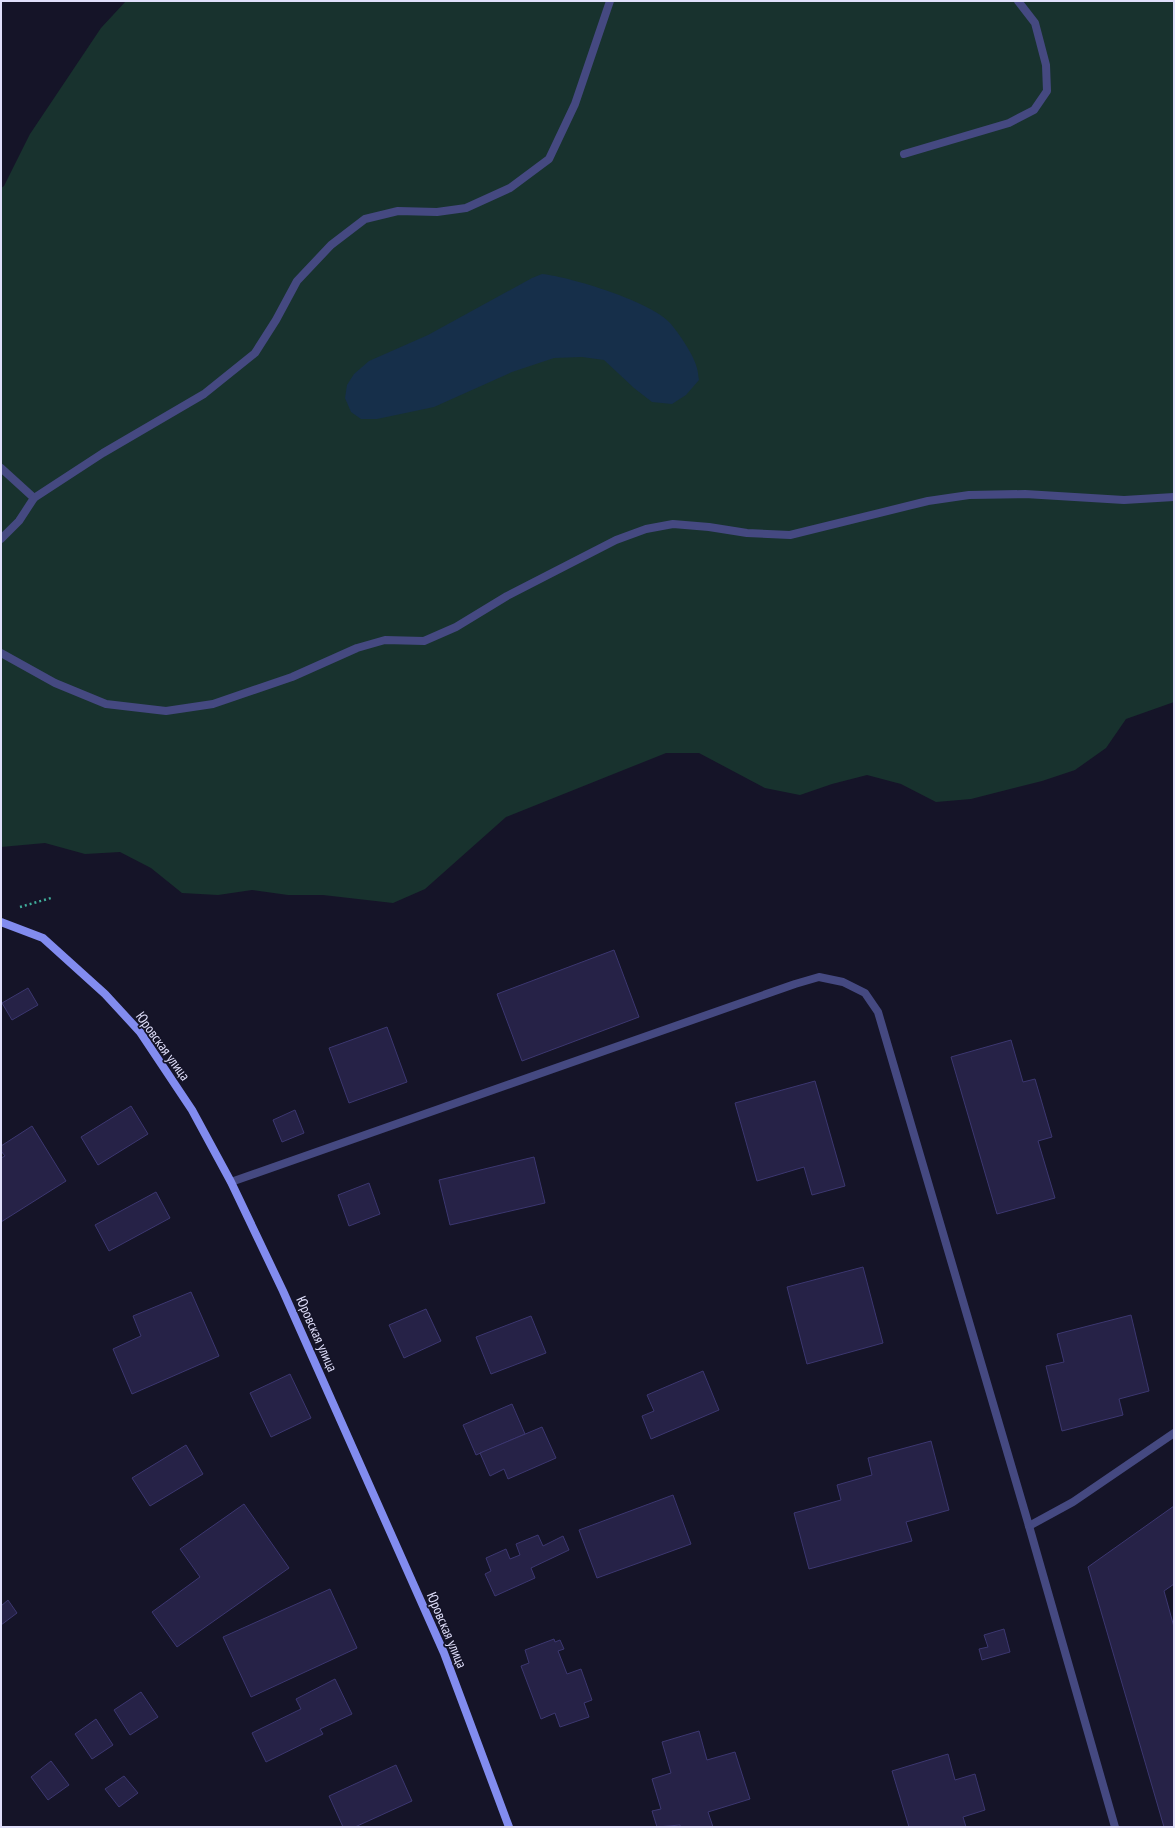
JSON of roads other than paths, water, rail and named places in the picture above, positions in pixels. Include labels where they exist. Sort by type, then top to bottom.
[{"type":"street","name":"Юровская улица","points":[[1,922],[43,938],[105,994],[140,1032],[192,1110],[231,1182],[283,1291],[444,1653],[509,1827]]},
{"type":"lane","points":[[1,539],[19,521],[34,498],[103,453],[204,394],[255,352],[276,320],[297,281],[331,245],[365,219],[398,211],[437,212],[466,208],[510,188],[549,159],[575,104],[610,1]]},
{"type":"lane","points":[[904,154],[1009,123],[1034,110],[1047,91],[1046,65],[1035,23],[1018,1]]},
{"type":"lane","points":[[1,468],[34,498]]},
{"type":"lane","points":[[1,653],[55,682],[106,704],[166,711],[213,704],[292,678],[357,648],[386,640],[424,641],[456,627],[507,596],[616,540],[646,529],[673,524],[709,527],[747,533],[790,535],[928,501],[969,495],[1025,494],[1124,500],[1174,498]]},
{"type":"lane","points":[[231,1182],[795,984],[819,978],[843,982],[865,993],[878,1012],[1029,1526],[1115,1827]]},
{"type":"lane","points":[[1029,1526],[1073,1502],[1174,1433]]},
{"type":"water","points":[[542,274],[590,285],[629,299],[661,315],[670,323],[689,349],[697,367],[699,380],[686,395],[672,404],[652,402],[634,388],[604,360],[582,357],[554,358],[512,372],[434,407],[377,419],[361,419],[351,412],[345,398],[347,385],[354,374],[369,361],[428,335]]}]
